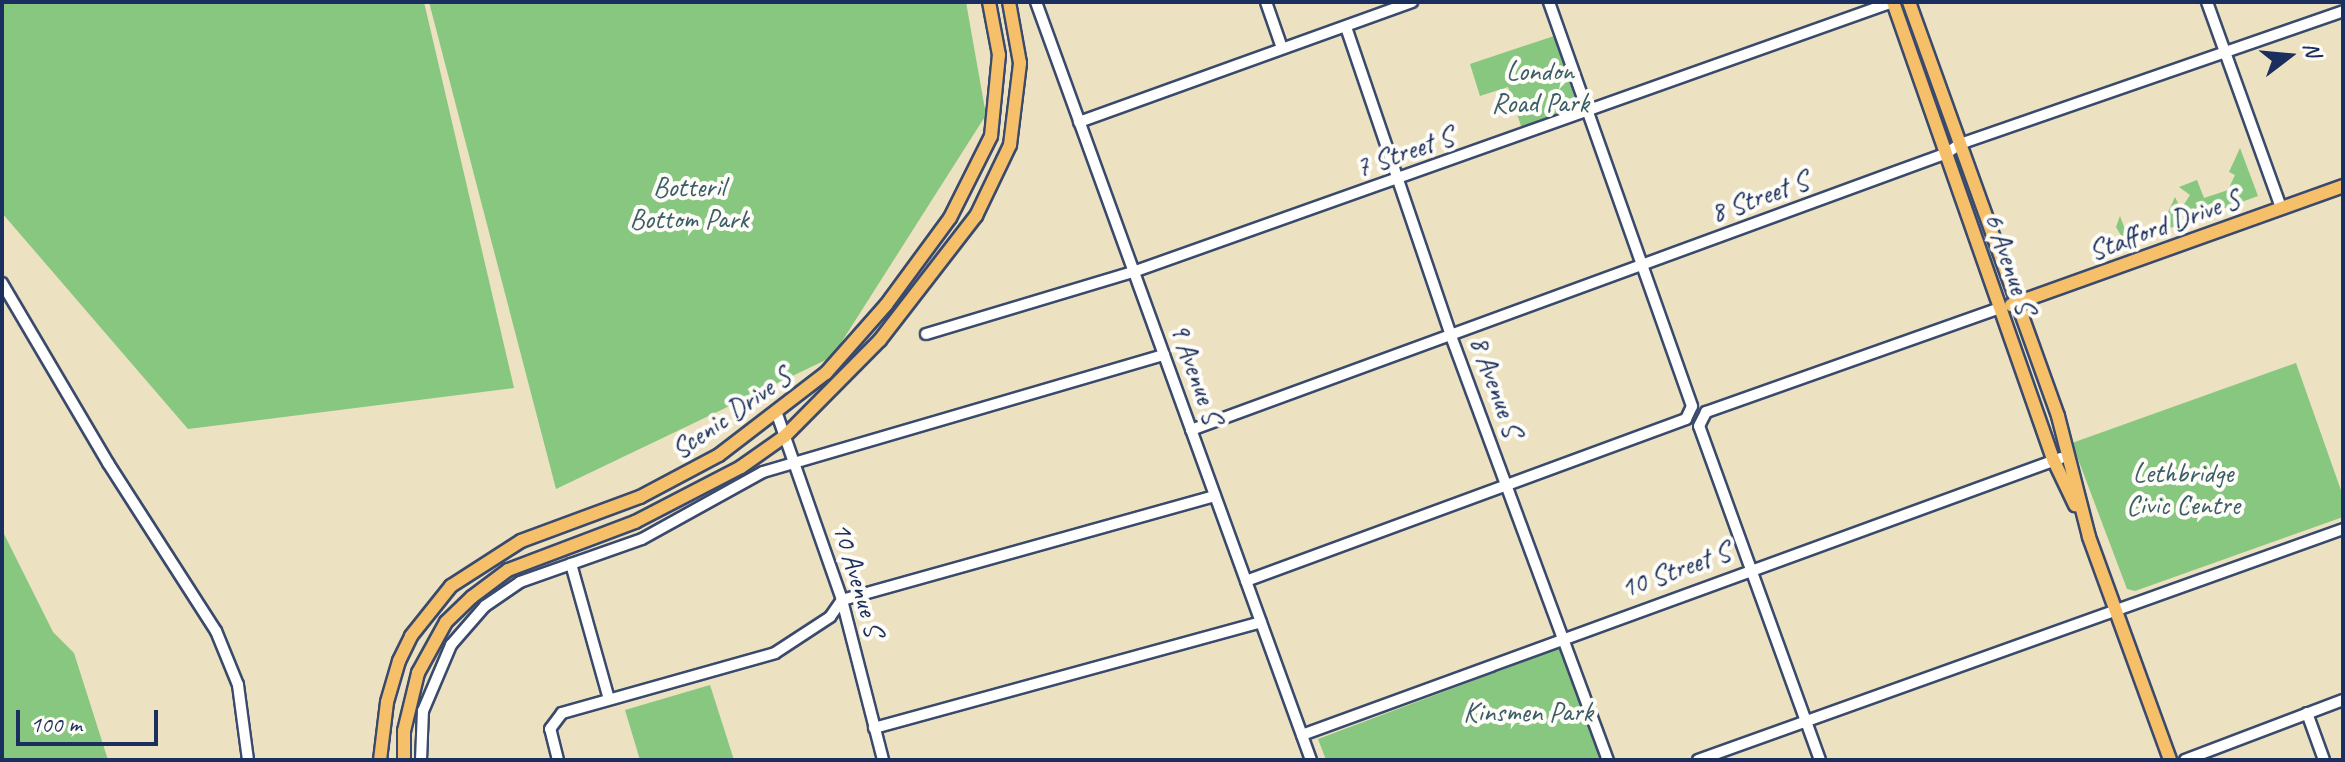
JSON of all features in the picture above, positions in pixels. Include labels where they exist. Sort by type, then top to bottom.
[{"type":"main road","name":"Scenic Drive S","points":[[380,760],[387,702],[399,661],[411,636],[451,586],[521,541],[672,483],[777,414],[826,373],[886,305],[976,175],[1000,91],[989,2]]},
{"type":"main road","name":"Scenic Drive S","points":[[404,760],[404,731],[418,673],[446,622],[472,597],[508,570],[702,491],[785,436],[880,340],[995,184],[1020,98],[1019,40],[1009,2]]},
{"type":"main road","name":"6 Avenue S","points":[[1893,2],[2000,308],[2061,458],[2170,760]]},
{"type":"main road","name":"6 Avenue S","points":[[1909,2],[2018,303],[2061,458]]},
{"type":"main road","name":"Stafford Drive S","points":[[2000,308],[2343,186]]},
{"type":"street","name":"9 Avenue S","points":[[1036,2],[1309,760]]},
{"type":"street","points":[[1266,2],[1282,48]]},
{"type":"street","points":[[1079,122],[1412,2]]},
{"type":"street","points":[[1246,581],[1686,419],[1692,406],[1645,264],[1549,2]]},
{"type":"street","name":"7 Street S","points":[[926,334],[1133,272],[1893,2]]},
{"type":"street","points":[[2207,2],[2281,208]]},
{"type":"street","name":"8 Street S","points":[[1191,430],[1947,153],[1960,144],[2224,49],[2343,11]]},
{"type":"street","name":"8 Avenue S","points":[[1346,27],[1400,178],[1451,336],[1608,760]]},
{"type":"street","points":[[2,283],[108,463],[216,631],[238,685],[248,760]]},
{"type":"street","points":[[1820,760],[1699,426],[1706,412],[2000,308]]},
{"type":"street","points":[[421,760],[423,711],[451,645],[466,625],[508,589],[642,539],[763,472],[1164,355]]},
{"type":"street","name":"10 Avenue S","points":[[777,414],[842,600],[883,760]]},
{"type":"street","name":"10 Street S","points":[[1302,735],[1750,567],[2061,458]]},
{"type":"street","points":[[558,760],[550,729],[562,713],[775,653],[830,617],[842,600],[1215,496]]},
{"type":"street","points":[[1698,760],[2343,529]]},
{"type":"street","points":[[571,564],[609,699]]},
{"type":"street","points":[[874,728],[1261,622]]},
{"type":"street","points":[[2185,760],[2343,700]]},
{"type":"street","points":[[2307,713],[2324,760]]},
{"type":"green space","points":[[2,2],[424,2],[514,388],[188,429],[2,213]]},
{"type":"green space","name":"Botteril Bottom Park","points":[[429,2],[966,2],[986,115],[832,357],[556,489]]},
{"type":"green space","name":"London Road Park","points":[[1554,36],[1579,110],[1522,129],[1508,87],[1480,96],[1470,64]]},
{"type":"green space","points":[[2240,148],[2258,196],[2126,244],[2116,227],[2120,216],[2127,235],[2163,223],[2175,197],[2181,209],[2190,195],[2179,187],[2197,180],[2204,198],[2228,190],[2235,175],[2229,172]]},
{"type":"green space","name":"Lethbridge Civic Centre","points":[[2296,363],[2343,496],[2343,517],[2135,591],[2127,589],[2072,443]]},
{"type":"green space","points":[[2,530],[53,632],[74,653],[108,760],[2,760]]},
{"type":"green space","name":"Kinsmen Park","points":[[1560,648],[1602,760],[1326,760],[1318,739]]},
{"type":"green space","points":[[710,685],[734,760],[640,760],[625,710]]}]
